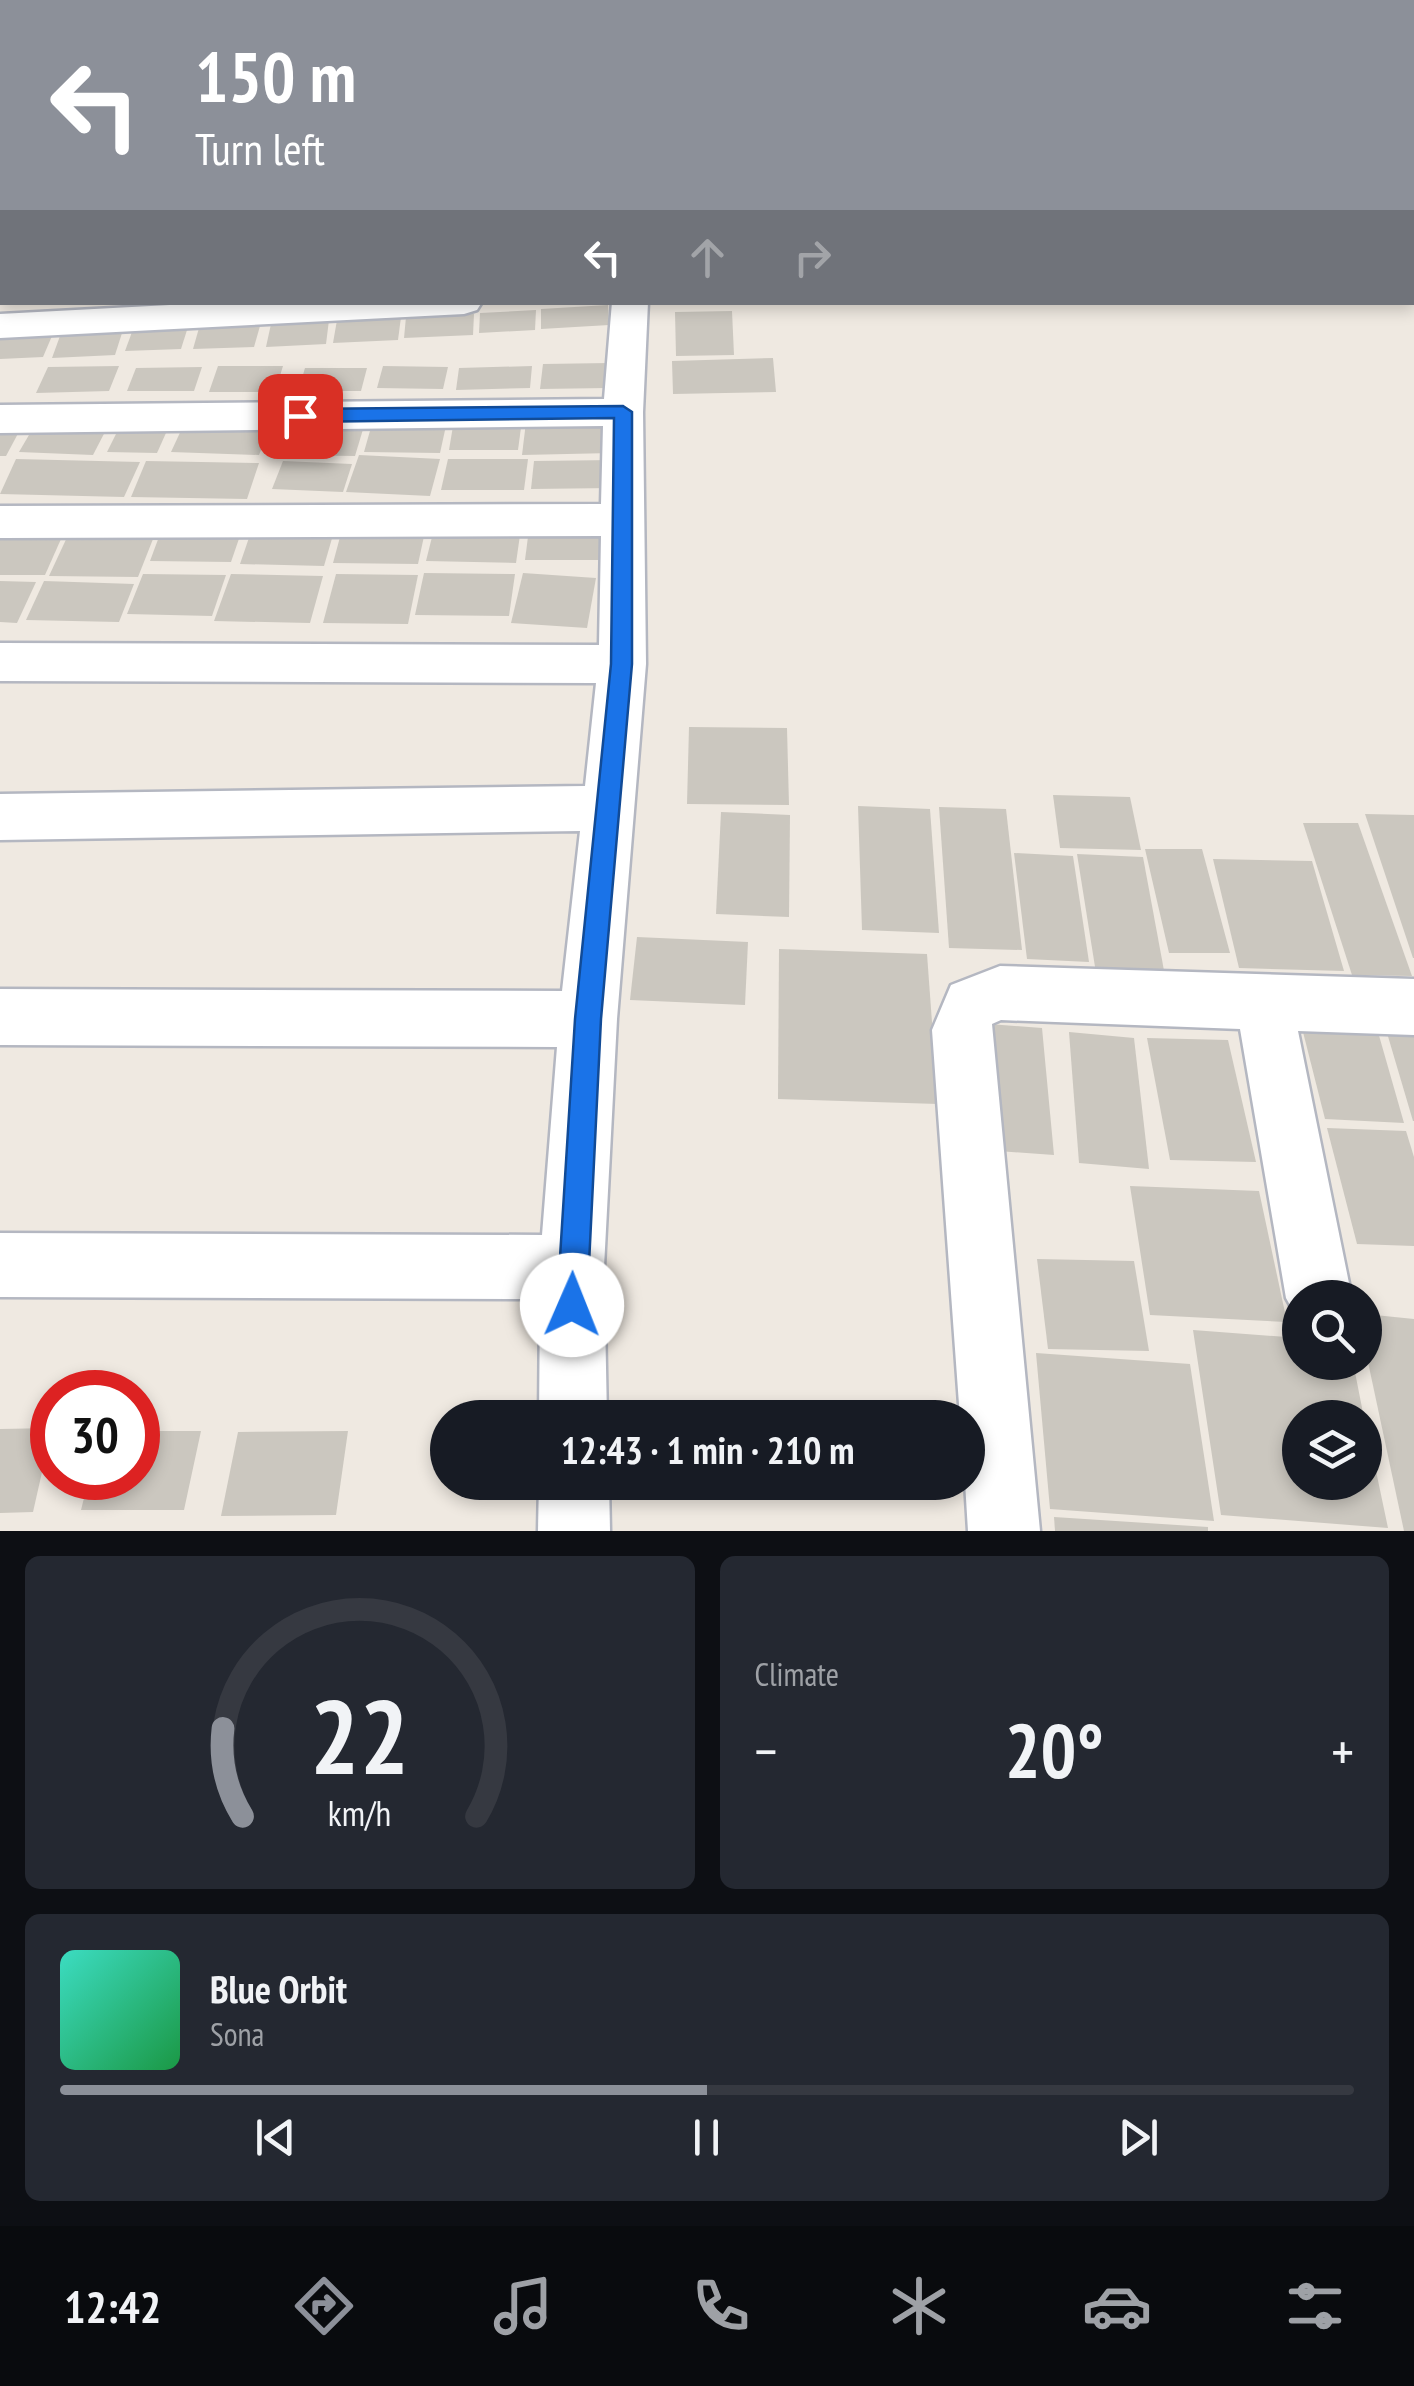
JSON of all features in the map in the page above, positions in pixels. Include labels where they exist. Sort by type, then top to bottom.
[{"type":"street","points":[[0,326],[406,305]]},
{"type":"street","points":[[573,1400],[572,1267],[588,1019],[622,664],[623,412],[630,305]]},
{"type":"street","points":[[0,419],[623,412]]},
{"type":"street","points":[[0,522],[624,520]]},
{"type":"street","points":[[0,662],[622,664]]},
{"type":"street","points":[[0,817],[608,808]]},
{"type":"street","points":[[1004,1531],[962,1030],[971,1005],[1000,993],[1414,1007]]},
{"type":"street","points":[[1264,1004],[1316,1280]]},
{"type":"street","points":[[0,1016],[588,1019]]},
{"type":"street","points":[[0,1265],[572,1267]]},
{"type":"street","points":[[574,1500],[574,1531]]},
{"type":"building","points":[[608,305],[609,325],[541,329],[541,309]]},
{"type":"building","points":[[536,310],[535,330],[479,333],[480,313]]},
{"type":"building","points":[[732,311],[734,355],[676,356],[675,312]]},
{"type":"building","points":[[474,314],[473,335],[404,338],[406,317]]},
{"type":"building","points":[[401,317],[398,340],[333,343],[337,320]]},
{"type":"building","points":[[329,320],[326,344],[266,347],[271,324]]},
{"type":"building","points":[[260,326],[254,347],[193,349],[199,328]]},
{"type":"building","points":[[187,330],[181,349],[125,351],[132,332]]},
{"type":"building","points":[[122,333],[115,355],[52,358],[60,336]]},
{"type":"building","points":[[52,336],[43,357],[0,359],[0,338]]},
{"type":"building","points":[[773,358],[776,392],[673,394],[672,361]]},
{"type":"building","points":[[609,363],[607,388],[540,389],[543,364]]},
{"type":"building","points":[[119,366],[109,391],[36,393],[48,367]]},
{"type":"building","points":[[218,366],[283,366],[275,392],[209,392]]},
{"type":"building","points":[[383,366],[448,367],[443,389],[377,388]]},
{"type":"building","points":[[532,366],[530,388],[456,390],[459,368]]},
{"type":"building","points":[[202,367],[194,391],[127,391],[136,368]]},
{"type":"building","points":[[305,368],[367,368],[361,391],[298,391]]},
{"type":"building","points":[[373,420],[447,421],[440,453],[364,452]]},
{"type":"building","points":[[454,420],[522,420],[518,450],[449,450]]},
{"type":"building","points":[[613,421],[612,453],[522,455],[526,422]]},
{"type":"building","points":[[122,422],[170,424],[157,453],[107,452]]},
{"type":"building","points":[[36,423],[108,426],[93,455],[19,452]]},
{"type":"building","points":[[184,424],[270,427],[259,455],[171,452]]},
{"type":"building","points":[[288,425],[364,426],[355,456],[279,455]]},
{"type":"building","points":[[0,428],[21,428],[6,456],[0,456]]},
{"type":"building","points":[[359,455],[440,459],[430,496],[346,492]]},
{"type":"building","points":[[16,459],[140,462],[124,497],[0,494]]},
{"type":"building","points":[[448,459],[528,459],[524,490],[441,490]]},
{"type":"building","points":[[614,460],[613,488],[531,489],[534,461]]},
{"type":"building","points":[[146,461],[259,463],[247,499],[131,497]]},
{"type":"building","points":[[283,461],[352,464],[343,492],[272,489]]},
{"type":"building","points":[[435,525],[521,528],[516,563],[426,561]]},
{"type":"building","points":[[163,526],[243,527],[231,562],[150,561]]},
{"type":"building","points":[[253,526],[335,528],[324,566],[240,564]]},
{"type":"building","points":[[343,526],[426,527],[418,564],[333,563]]},
{"type":"building","points":[[529,529],[614,530],[611,560],[525,560]]},
{"type":"building","points":[[0,530],[65,530],[45,575],[0,575]]},
{"type":"building","points":[[69,533],[155,534],[138,577],[49,576]]},
{"type":"building","points":[[424,573],[515,574],[509,616],[415,615]]},
{"type":"building","points":[[523,573],[596,578],[587,628],[511,623]]},
{"type":"building","points":[[143,574],[226,575],[212,616],[127,614]]},
{"type":"building","points":[[231,574],[323,576],[310,623],[214,621]]},
{"type":"building","points":[[336,574],[418,575],[408,624],[323,623]]},
{"type":"building","points":[[0,581],[36,582],[17,623],[0,622]]},
{"type":"building","points":[[44,581],[134,584],[119,622],[26,620]]},
{"type":"building","points":[[689,727],[787,728],[789,805],[687,804]]},
{"type":"building","points":[[1053,795],[1130,797],[1141,850],[1060,848]]},
{"type":"building","points":[[858,806],[930,809],[939,933],[862,930]]},
{"type":"building","points":[[939,807],[1006,809],[1022,950],[949,948]]},
{"type":"building","points":[[721,812],[790,815],[789,917],[716,914]]},
{"type":"building","points":[[1365,814],[1414,815],[1414,958],[1413,958]]},
{"type":"building","points":[[1303,823],[1358,823],[1412,976],[1352,975]]},
{"type":"building","points":[[1145,849],[1202,849],[1230,953],[1169,953]]},
{"type":"building","points":[[1014,853],[1073,856],[1089,962],[1027,959]]},
{"type":"building","points":[[1077,854],[1143,857],[1165,976],[1096,973]]},
{"type":"building","points":[[1213,859],[1312,861],[1344,971],[1239,968]]},
{"type":"building","points":[[637,937],[748,942],[745,1005],[630,1000]]},
{"type":"building","points":[[779,949],[927,954],[938,1104],[778,1099]]},
{"type":"building","points":[[989,1024],[1042,1028],[1054,1155],[998,1151]]},
{"type":"building","points":[[1302,1028],[1378,1032],[1404,1123],[1325,1119]]},
{"type":"building","points":[[1069,1032],[1134,1038],[1149,1169],[1079,1163]]},
{"type":"building","points":[[1387,1033],[1414,1034],[1414,1121],[1413,1121]]},
{"type":"building","points":[[1147,1038],[1228,1040],[1256,1162],[1170,1160]]},
{"type":"building","points":[[1327,1128],[1406,1131],[1414,1157],[1414,1246],[1357,1244]]},
{"type":"building","points":[[1130,1186],[1259,1191],[1282,1299],[1282,1322],[1150,1315]]},
{"type":"building","points":[[1037,1259],[1134,1261],[1149,1351],[1048,1349]]},
{"type":"building","points":[[1382,1316],[1414,1319],[1414,1531],[1404,1531],[1382,1428],[1382,1400],[1376,1400],[1372,1380],[1382,1380]]},
{"type":"building","points":[[1193,1330],[1282,1337],[1282,1380],[1357,1380],[1360,1400],[1282,1400],[1282,1500],[1382,1499],[1388,1528],[1221,1515]]},
{"type":"building","points":[[1036,1353],[1190,1364],[1214,1521],[1050,1509]]},
{"type":"building","points":[[30,1428],[30,1500],[36,1500],[33,1512],[0,1513],[0,1429]]},
{"type":"building","points":[[160,1431],[201,1431],[184,1510],[81,1510],[84,1500],[160,1500]]},
{"type":"building","points":[[348,1431],[336,1515],[221,1516],[238,1432]]},
{"type":"building","points":[[1054,1517],[1208,1527],[1208,1531],[1055,1531]]},
{"type":"route","points":[[300,416],[623,412],[622,664],[588,1019],[572,1305]]}]
